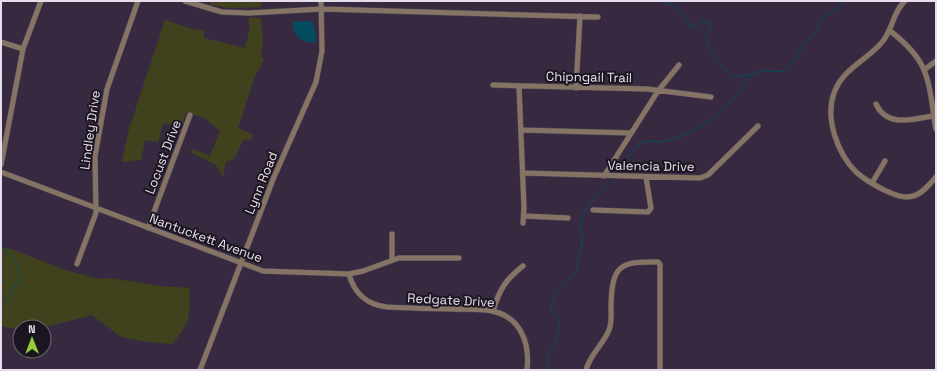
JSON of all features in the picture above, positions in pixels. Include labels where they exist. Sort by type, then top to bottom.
[{"type":"street","points":[[1,165],[23,49],[41,1]]},
{"type":"street","name":"Lindley Drive","points":[[77,264],[96,209],[95,156],[107,89],[138,1]]},
{"type":"street","points":[[185,1],[222,12],[249,13],[322,9],[598,16]]},
{"type":"street","name":"Lynn Road","points":[[200,370],[242,264],[274,177],[316,82],[322,51],[321,1]]},
{"type":"street","points":[[905,1],[898,8],[889,30],[874,50],[844,76],[836,88],[832,103],[832,126],[839,144],[853,168],[872,183],[891,193],[906,197],[918,194],[936,177]]},
{"type":"street","points":[[576,88],[580,16]]},
{"type":"street","points":[[889,30],[909,49],[924,70],[929,87],[936,129]]},
{"type":"street","points":[[1,42],[23,49]]},
{"type":"street","points":[[924,70],[936,61]]},
{"type":"street","points":[[604,176],[658,91],[679,65]]},
{"type":"street","name":"Chipngail Trail","points":[[493,85],[658,91],[711,97]]},
{"type":"street","points":[[519,86],[523,174],[523,223]]},
{"type":"street","points":[[876,104],[883,115],[895,120],[933,116]]},
{"type":"street","name":"Locust Drive","points":[[148,228],[190,115]]},
{"type":"street","name":"Valencia Drive","points":[[523,174],[704,177],[758,126]]},
{"type":"street","points":[[520,130],[631,133]]},
{"type":"street","points":[[872,183],[885,161]]},
{"type":"street","name":"Nantuckett Avenue","points":[[1,172],[242,264],[268,272],[349,274],[363,271],[392,260],[407,257],[459,258]]},
{"type":"street","points":[[593,210],[648,212],[651,208],[646,177]]},
{"type":"street","points":[[524,216],[568,218]]},
{"type":"street","points":[[392,234],[392,260]]},
{"type":"street","points":[[586,370],[590,360],[606,338],[610,326],[612,286],[614,277],[623,267],[636,262],[658,262],[660,264],[660,370]]},
{"type":"street","points":[[493,311],[497,296],[503,284],[523,266]]},
{"type":"street","name":"Redgate Drive","points":[[349,274],[353,286],[360,295],[369,303],[382,307],[493,311],[510,319],[524,335],[528,354],[527,370]]},
{"type":"green space","points":[[210,1],[261,1],[261,7],[230,8],[210,5]]},
{"type":"green space","points":[[249,17],[261,18],[263,44],[261,56],[264,60],[255,76],[238,128],[252,134],[252,139],[243,141],[234,159],[226,162],[223,178],[216,165],[190,152],[193,149],[210,156],[220,131],[204,118],[187,113],[181,126],[163,123],[158,142],[145,140],[141,160],[122,162],[129,129],[165,20],[204,31],[204,38],[245,48],[249,32]]},
{"type":"green space","points":[[1,247],[11,249],[65,270],[99,279],[109,278],[161,286],[189,288],[190,305],[188,318],[183,330],[172,344],[147,342],[121,337],[92,315],[52,325],[52,319],[12,319],[12,328],[1,325]]},
{"type":"water","points":[[312,21],[316,34],[315,43],[299,38],[292,22]]},
{"type":"waterway","points":[[651,1],[669,3],[684,15],[690,26],[697,27],[700,21],[709,23],[711,28],[706,36],[706,41],[708,47],[721,65],[734,77],[752,74]]},
{"type":"waterway","points":[[619,173],[635,148],[640,143],[647,141],[663,142],[686,135],[719,114],[734,99],[752,74],[762,70],[782,72],[797,57],[804,43],[817,31],[822,18],[839,8],[843,1]]},
{"type":"waterway","points":[[546,370],[549,363],[547,355],[555,343],[560,324],[551,307],[557,291],[564,282],[576,273],[582,243],[580,226],[583,214],[596,197],[616,178]]},
{"type":"waterway","points":[[1,244],[15,261],[19,271],[19,276],[13,290],[1,305]]}]
